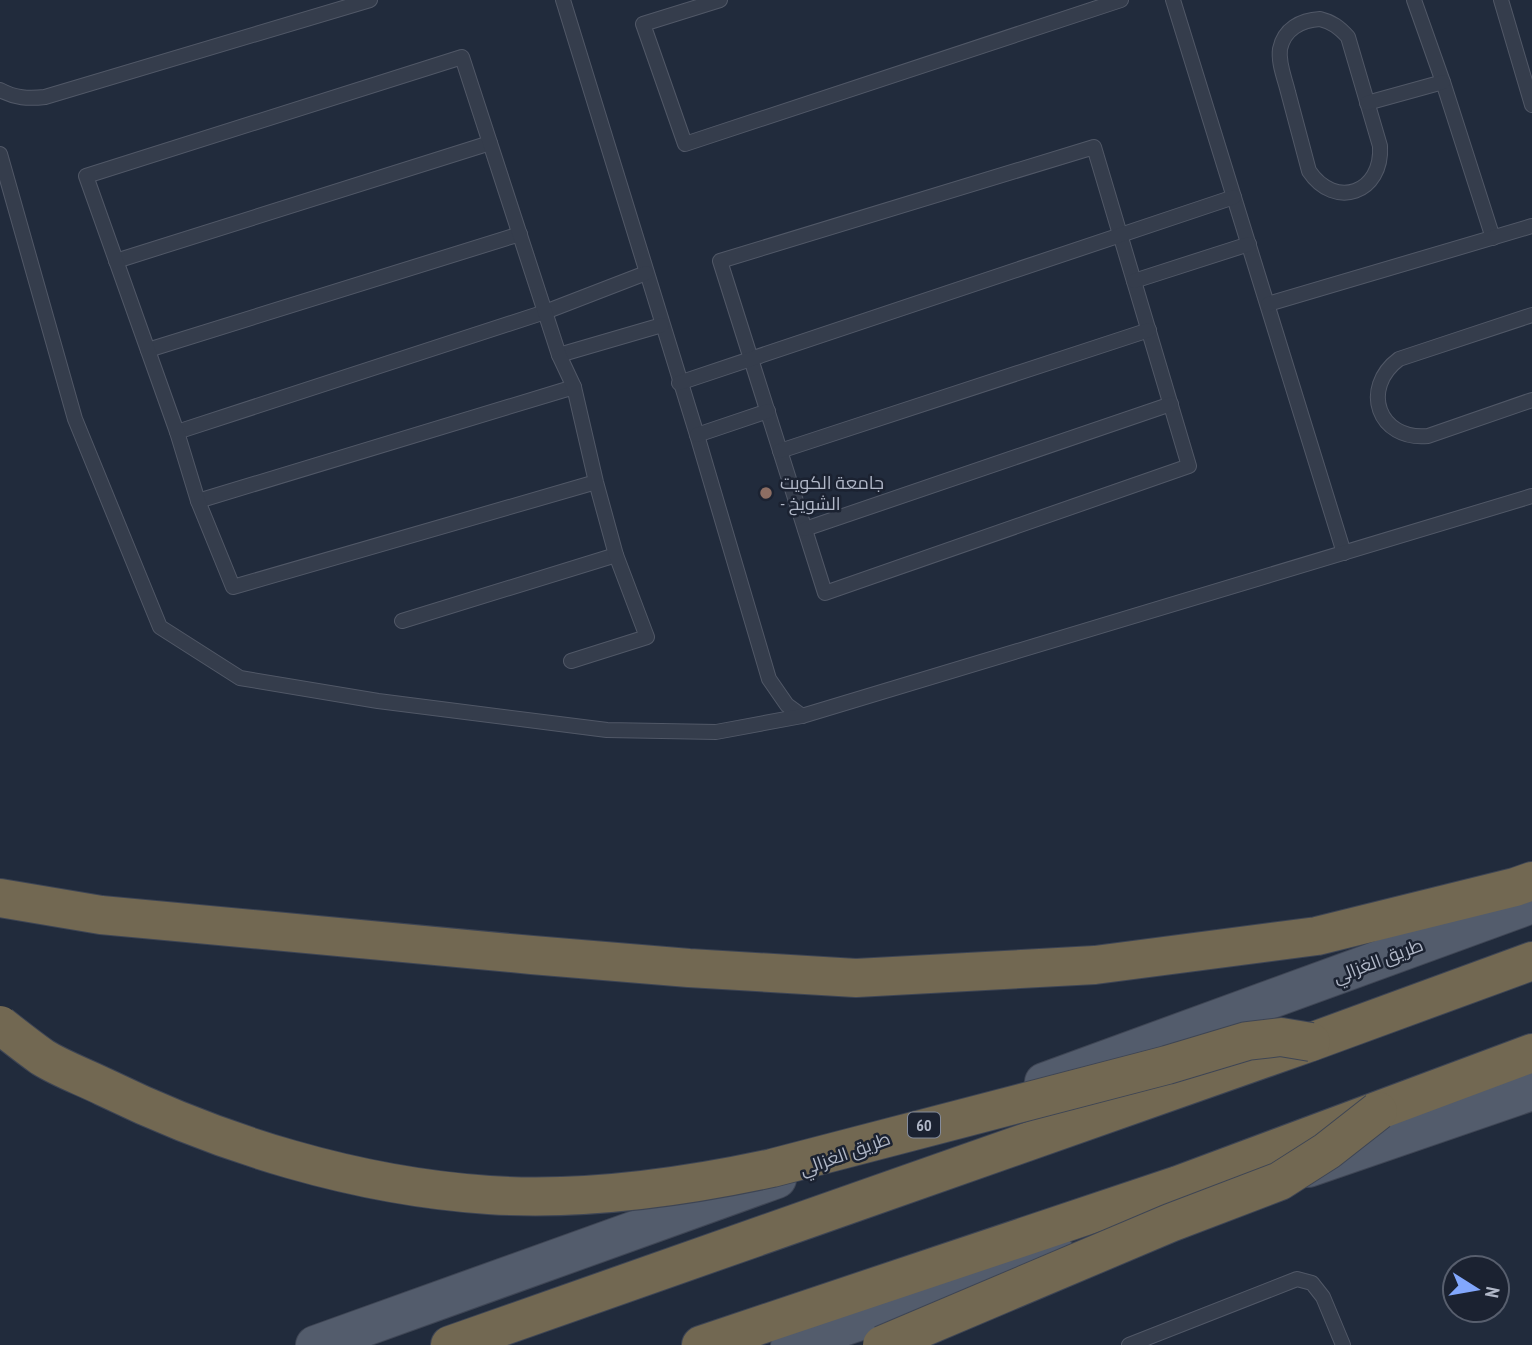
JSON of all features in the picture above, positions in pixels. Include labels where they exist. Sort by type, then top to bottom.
[{"type":"highway","points":[[0,898],[101,915],[532,955],[856,978],[1095,965],[1317,936],[1532,881]]},
{"type":"highway","points":[[450,1345],[1311,1042],[1532,961]]},
{"type":"highway","points":[[0,1025],[44,1058],[146,1108],[227,1139],[406,1187],[491,1195],[577,1195],[712,1181],[772,1168],[1167,1065],[1247,1041],[1282,1037],[1311,1042]]},
{"type":"highway","points":[[701,1345],[1178,1185],[1532,1053]]},
{"type":"highway","points":[[883,1345],[1158,1228],[1280,1181],[1327,1151],[1378,1111]]},
{"type":"main road","name":"طريق الغزالي","points":[[315,1345],[1532,904]]},
{"type":"main road","points":[[789,1345],[1532,1091]]},
{"type":"lane","points":[[0,90],[11,96],[27,99],[45,97],[370,0]]},
{"type":"lane","points":[[563,0],[769,679],[787,705],[802,716]]},
{"type":"lane","points":[[720,0],[643,24],[685,144],[1076,7],[1121,0]]},
{"type":"lane","points":[[1173,0],[1344,553]]},
{"type":"lane","points":[[1414,0],[1493,238]]},
{"type":"lane","points":[[1501,0],[1532,105]]},
{"type":"lane","points":[[1320,19],[1340,28],[1348,37],[1367,103],[1380,146],[1378,171],[1371,181],[1349,193],[1325,189],[1315,181],[1309,171],[1280,60],[1283,39],[1289,31],[1308,20],[1320,19]]},
{"type":"lane","points":[[570,661],[647,637],[616,555],[574,387],[559,355],[462,57],[86,176],[177,432],[198,501],[233,587],[596,482]]},
{"type":"lane","points":[[1367,103],[1443,82]]},
{"type":"lane","points":[[116,261],[490,143]]},
{"type":"lane","points":[[1094,148],[1120,234],[1189,466],[825,593],[720,261],[1094,148]]},
{"type":"lane","points":[[0,154],[75,419],[160,627],[240,678],[378,701],[607,730],[716,732],[802,716],[1532,496]]},
{"type":"lane","points":[[679,383],[1234,197]]},
{"type":"lane","points":[[1268,304],[1532,226]]},
{"type":"lane","points":[[148,350],[520,234]]},
{"type":"lane","points":[[1134,281],[1249,244]]},
{"type":"lane","points":[[177,432],[545,312],[646,273]]},
{"type":"lane","points":[[1532,315],[1399,359],[1381,377],[1378,402],[1382,415],[1390,426],[1415,438],[1428,436],[1532,400]]},
{"type":"lane","points":[[559,355],[662,325]]},
{"type":"lane","points":[[780,451],[1149,330]]},
{"type":"lane","points":[[198,501],[574,387]]},
{"type":"lane","points":[[805,529],[1171,404]]},
{"type":"lane","points":[[697,435],[768,411]]},
{"type":"lane","points":[[402,621],[616,555]]},
{"type":"lane","points":[[1129,1345],[1297,1279],[1312,1283],[1323,1297],[1343,1345]]},
{"type":"place","name":"جامعة الكويت - الشويخ","points":[[766,493]]}]
